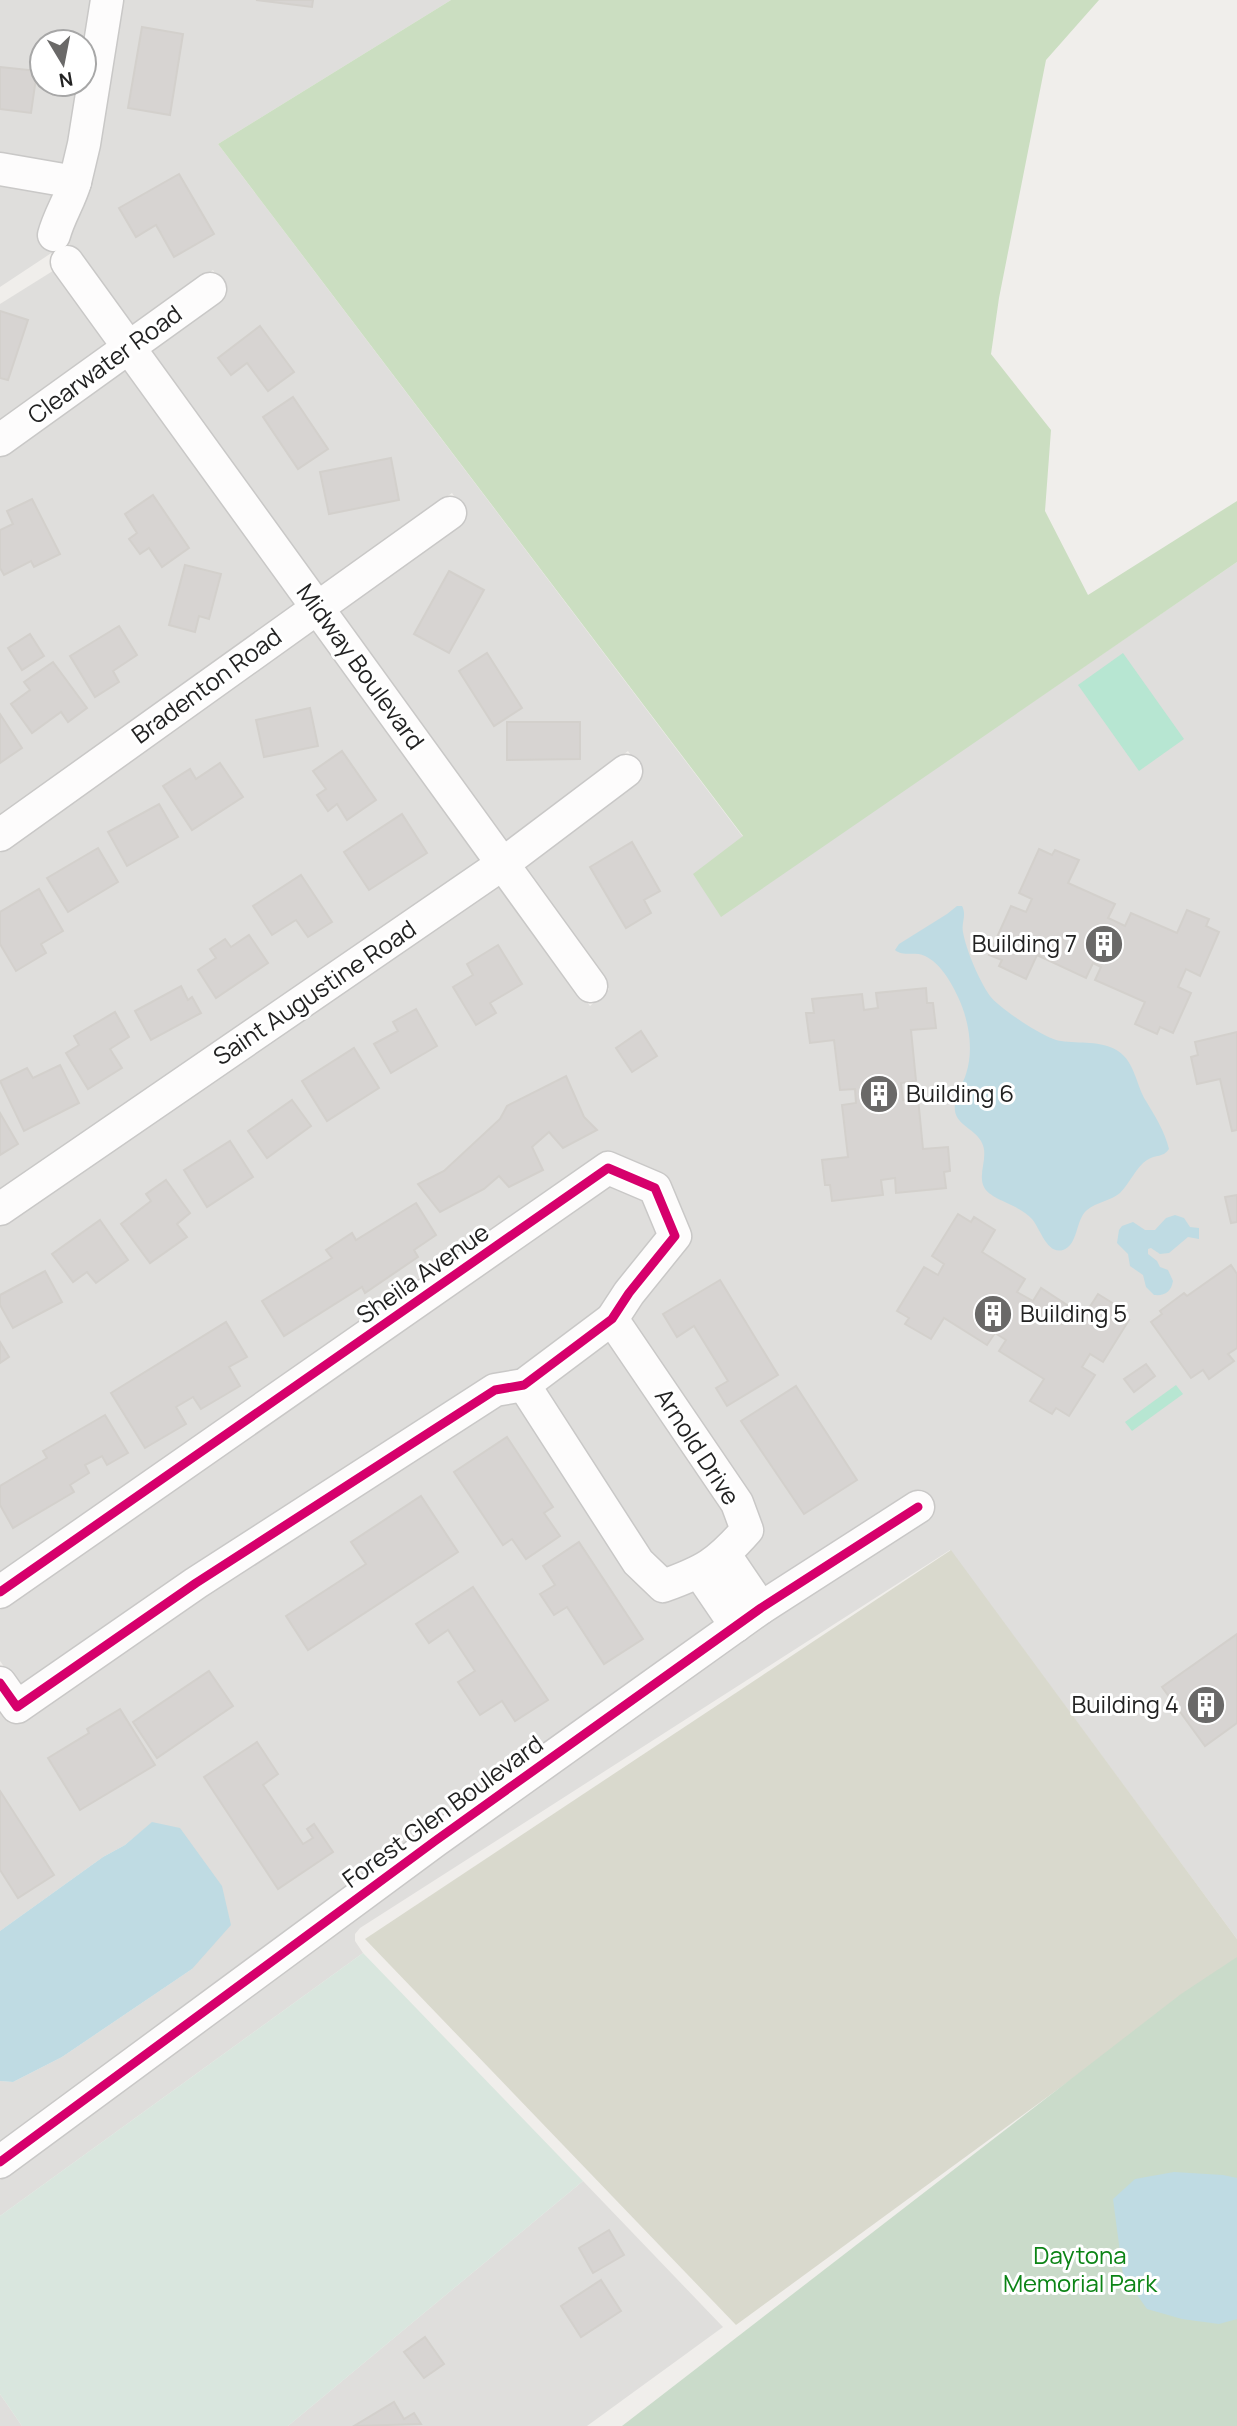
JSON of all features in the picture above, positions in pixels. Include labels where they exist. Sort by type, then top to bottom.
[{"type":"street","points":[[0,169],[75,182],[84,144],[107,0]]},
{"type":"street","name":"Midway Boulevard","points":[[75,182],[59,217],[61,248],[128,349],[592,986]]},
{"type":"street","name":"Clearwater Road","points":[[0,440],[210,289]]},
{"type":"street","name":"Bradenton Road","points":[[0,835],[450,513]]},
{"type":"street","name":"Saint Augustine Road","points":[[0,1209],[504,863],[626,771]]},
{"type":"street","name":"Sheila Avenue","points":[[0,1592],[608,1168],[655,1188],[675,1236],[629,1293],[612,1319],[524,1385]]},
{"type":"street","name":"Arnold Drive","points":[[612,1319],[737,1503],[747,1530],[713,1564]]},
{"type":"street","points":[[0,1683],[17,1707],[196,1583],[495,1390],[524,1385],[638,1562],[663,1586],[713,1564],[749,1617]]},
{"type":"street","name":"Forest Glen Boulevard","points":[[0,2162],[435,1841],[749,1617],[918,1507]]},
{"type":"shaded area","points":[[0,0],[451,0],[218,144],[743,837],[720,916],[1237,562],[1237,1939],[950,1550],[360,1928],[355,1934],[355,1941],[363,1953],[0,2216],[0,2180],[442,1853],[764,1590],[742,1557],[756,1541],[627,1320],[684,1246],[612,1155],[0,1576],[0,1226],[501,882],[590,1006],[609,989],[522,867],[643,775],[628,751],[506,844],[335,611],[467,517],[452,493],[318,589],[147,352],[227,294],[213,270],[130,330],[68,242],[0,287]]},
{"type":"shaded area","points":[[56,269],[110,344],[0,423],[0,304]]},
{"type":"shaded area","points":[[126,367],[297,603],[0,818],[0,457]]},
{"type":"shaded area","points":[[314,626],[485,860],[0,1192],[0,853]]},
{"type":"shaded area","points":[[610,1184],[645,1199],[660,1233],[602,1309],[518,1372],[19,1688],[0,1661],[0,1610]]},
{"type":"shaded area","points":[[609,1339],[726,1510],[732,1527],[703,1554],[665,1571],[647,1553],[542,1390]]},
{"type":"shaded area","points":[[518,1401],[630,1573],[695,1590],[718,1621],[0,2145],[0,2081],[13,2082],[62,2057],[192,1969],[153,1822],[125,1845],[103,1857],[0,1931],[0,1706],[203,1595],[500,1404]]},
{"type":"shaded area","points":[[951,1550],[1237,1939],[1237,1958],[736,2325],[365,1939]]},
{"type":"shaded area","points":[[363,1953],[583,2181],[288,2426],[22,2426],[0,2394],[0,2216]]},
{"type":"shaded area","points":[[583,2181],[723,2327],[587,2426],[288,2426]]},
{"type":"shaded area","points":[[0,2394],[22,2426],[0,2426]]},
{"type":"green space","points":[[451,0],[1099,0],[1046,60],[999,298],[991,354],[1051,430],[1045,511],[1088,595],[1237,501],[1237,562],[721,917],[693,874],[743,836],[218,144]]},
{"type":"green space","points":[[1123,653],[1184,739],[1139,771],[1078,685]]},
{"type":"green space","points":[[1176,1385],[1183,1394],[1132,1431],[1125,1422]]},
{"type":"green space","name":"Daytona Memorial Park","points":[[1237,1957],[1237,2426],[622,2426],[1181,1994]]},
{"type":"water","points":[[957,906],[962,906],[963,909],[963,932],[970,956],[990,996],[1003,1008],[1044,1035],[1061,1041],[1104,1045],[1124,1056],[1132,1067],[1169,1149],[1143,1163],[1120,1193],[1087,1210],[1080,1220],[1072,1243],[1063,1250],[1053,1249],[1044,1240],[1032,1219],[992,1195],[984,1187],[984,1153],[981,1141],[960,1121],[955,1111],[970,1055],[969,1035],[962,1006],[936,963],[921,955],[895,950],[899,944]]},
{"type":"water","points":[[1175,1215],[1184,1218],[1190,1227],[1199,1228],[1199,1239],[1188,1237],[1169,1253],[1160,1254],[1148,1249],[1148,1254],[1160,1267],[1168,1270],[1173,1281],[1167,1293],[1154,1295],[1146,1287],[1143,1275],[1130,1266],[1128,1254],[1117,1243],[1119,1230],[1133,1222],[1145,1230],[1155,1230],[1166,1218]]},
{"type":"water","points":[[152,1822],[180,1828],[222,1886],[231,1925],[192,1969],[62,2057],[13,2082],[0,2081],[0,1931],[103,1857],[125,1845]]},
{"type":"water","points":[[1174,2172],[1237,2178],[1237,2319],[1219,2324],[1182,2319],[1147,2309],[1123,2275],[1113,2199],[1135,2179]]},
{"type":"building","points":[[256,0],[313,0],[312,7]]},
{"type":"building","points":[[142,27],[183,34],[170,115],[128,108]]},
{"type":"building","points":[[0,67],[28,70],[28,98],[33,98],[31,113],[0,109]]},
{"type":"building","points":[[179,174],[214,234],[174,257],[156,225],[136,237],[119,208]]},
{"type":"building","points":[[0,311],[28,320],[8,380],[0,378]]},
{"type":"building","points":[[260,326],[294,372],[268,391],[247,363],[231,375],[218,358]]},
{"type":"building","points":[[293,397],[328,449],[298,469],[263,417]]},
{"type":"building","points":[[391,458],[399,500],[329,514],[320,472]]},
{"type":"building","points":[[153,495],[189,548],[162,567],[149,548],[140,554],[129,539],[137,533],[125,514]]},
{"type":"building","points":[[32,499],[60,554],[34,567],[31,561],[4,575],[0,568],[0,530],[13,524],[7,511]]},
{"type":"building","points":[[185,565],[221,574],[209,619],[199,616],[195,632],[169,625]]},
{"type":"building","points":[[449,571],[484,590],[449,653],[414,634]]},
{"type":"building","points":[[119,626],[137,655],[113,671],[119,682],[95,697],[70,656]]},
{"type":"building","points":[[30,634],[44,656],[22,670],[8,648]]},
{"type":"building","points":[[487,653],[522,708],[494,726],[459,671]]},
{"type":"building","points":[[53,662],[87,708],[68,722],[61,712],[32,733],[11,704],[30,690],[24,682]]},
{"type":"building","points":[[310,708],[318,746],[264,757],[256,720]]},
{"type":"building","points":[[0,714],[22,748],[0,763]]},
{"type":"building","points":[[507,722],[580,722],[580,759],[507,760]]},
{"type":"building","points":[[342,751],[376,800],[347,820],[337,804],[328,811],[317,795],[326,789],[313,771]]},
{"type":"building","points":[[220,763],[243,797],[192,830],[163,786],[190,769],[196,779]]},
{"type":"building","points":[[159,804],[178,837],[127,866],[108,832]]},
{"type":"building","points":[[402,814],[427,853],[369,890],[344,852]]},
{"type":"building","points":[[632,842],[660,891],[644,900],[651,913],[626,928],[590,867]]},
{"type":"building","points":[[98,848],[118,882],[68,912],[47,878]]},
{"type":"building","name":"Building 7","points":[[1039,849],[1052,855],[1055,850],[1079,860],[1068,883],[1115,904],[1108,918],[1125,926],[1131,913],[1177,933],[1187,910],[1209,919],[1206,926],[1219,932],[1200,976],[1186,969],[1178,987],[1191,993],[1173,1033],[1160,1027],[1157,1034],[1135,1024],[1145,1002],[1095,980],[1101,967],[1093,963],[1086,978],[1037,955],[1026,979],[999,966],[1002,960],[989,955],[1011,906],[1026,912],[1032,899],[1019,893]]},
{"type":"building","points":[[301,875],[332,922],[308,937],[296,920],[272,935],[253,906]]},
{"type":"building","points":[[39,889],[63,931],[41,944],[46,953],[16,971],[0,944],[0,912]]},
{"type":"building","points":[[249,935],[268,963],[216,998],[198,970],[216,958],[210,949],[225,939],[231,947]]},
{"type":"building","points":[[498,945],[522,984],[490,1003],[496,1013],[476,1025],[453,987],[473,975],[467,964]]},
{"type":"building","points":[[181,986],[188,1000],[192,997],[201,1013],[151,1040],[135,1011]]},
{"type":"building","name":"Building 6","points":[[926,988],[927,1003],[933,1003],[936,1028],[911,1030],[916,1081],[901,1083],[903,1100],[918,1098],[923,1149],[948,1147],[950,1171],[944,1172],[946,1188],[896,1193],[895,1178],[881,1180],[883,1195],[832,1201],[830,1185],[825,1185],[822,1160],[848,1157],[842,1105],[856,1103],[855,1089],[840,1090],[834,1040],[810,1043],[806,1013],[814,1013],[812,999],[862,994],[864,1010],[878,1008],[876,993]]},
{"type":"building","points":[[416,1009],[437,1046],[391,1073],[374,1044],[398,1031],[393,1022]]},
{"type":"building","points":[[115,1012],[129,1037],[110,1049],[122,1068],[88,1089],[66,1053],[79,1045],[74,1036]]},
{"type":"building","points":[[641,1031],[657,1056],[632,1072],[616,1048]]},
{"type":"building","points":[[1237,1032],[1237,1130],[1232,1131],[1220,1079],[1197,1084],[1191,1057],[1198,1055],[1195,1042]]},
{"type":"building","points":[[354,1048],[379,1088],[327,1121],[302,1081]]},
{"type":"building","points":[[60,1065],[79,1103],[24,1131],[0,1081],[27,1068],[33,1078]]},
{"type":"building","points":[[566,1076],[584,1117],[597,1130],[563,1148],[549,1132],[532,1147],[543,1170],[509,1187],[499,1176],[484,1189],[440,1212],[418,1184],[444,1171],[500,1119],[507,1106]]},
{"type":"building","points":[[292,1100],[311,1126],[267,1158],[248,1131]]},
{"type":"building","points":[[0,1113],[18,1144],[0,1155]]},
{"type":"building","points":[[230,1141],[253,1177],[207,1207],[184,1170]]},
{"type":"building","points":[[166,1180],[190,1213],[177,1224],[187,1237],[150,1263],[121,1224],[151,1201],[146,1194]]},
{"type":"building","points":[[1237,1195],[1237,1222],[1231,1223],[1225,1197]]},
{"type":"building","points":[[416,1203],[436,1235],[414,1250],[418,1257],[365,1293],[362,1287],[284,1336],[262,1301],[332,1258],[326,1250],[352,1233],[356,1240]]},
{"type":"building","name":"Building 5","points":[[958,1214],[971,1222],[974,1217],[995,1230],[982,1252],[1025,1279],[1017,1292],[1033,1301],[1041,1288],[1084,1316],[1098,1294],[1119,1307],[1116,1313],[1129,1320],[1103,1362],[1090,1354],[1082,1367],[1095,1375],[1069,1416],[1056,1408],[1052,1414],[1030,1401],[1044,1379],[999,1351],[1006,1340],[995,1333],[987,1345],[944,1318],[931,1339],[905,1324],[909,1318],[897,1311],[924,1267],[938,1275],[944,1264],[932,1256]]},
{"type":"building","points":[[100,1220],[128,1260],[96,1283],[87,1272],[73,1282],[52,1254]]},
{"type":"building","points":[[1231,1265],[1237,1274],[1237,1348],[1228,1354],[1234,1361],[1209,1379],[1203,1370],[1191,1378],[1151,1322],[1162,1314],[1160,1311],[1184,1293],[1187,1296]]},
{"type":"building","points":[[45,1271],[62,1302],[13,1328],[0,1305],[0,1295]]},
{"type":"building","points":[[720,1280],[778,1375],[727,1406],[716,1388],[728,1381],[694,1326],[677,1337],[663,1314]]},
{"type":"building","points":[[226,1322],[247,1357],[229,1367],[240,1386],[201,1409],[193,1397],[176,1407],[186,1424],[145,1448],[111,1393]]},
{"type":"building","points":[[0,1342],[9,1357],[0,1363]]},
{"type":"building","points":[[1146,1364],[1155,1376],[1134,1392],[1124,1379]]},
{"type":"building","points":[[796,1386],[857,1480],[804,1514],[741,1421]]},
{"type":"building","points":[[105,1415],[128,1453],[107,1465],[102,1456],[85,1465],[89,1473],[70,1485],[74,1492],[13,1528],[0,1505],[0,1486],[47,1458],[43,1451]]},
{"type":"building","points":[[507,1437],[553,1507],[544,1513],[560,1536],[526,1559],[512,1539],[503,1545],[454,1472]]},
{"type":"building","points":[[421,1496],[458,1552],[308,1650],[286,1616],[366,1564],[351,1542]]},
{"type":"building","points":[[579,1542],[643,1639],[604,1664],[567,1607],[554,1615],[540,1594],[555,1585],[543,1566]]},
{"type":"building","points":[[473,1587],[548,1700],[515,1721],[502,1701],[480,1715],[458,1682],[475,1671],[448,1630],[429,1643],[416,1624]]},
{"type":"building","name":"Building 4","points":[[1237,1634],[1237,1723],[1205,1746],[1162,1687]]},
{"type":"building","points":[[209,1671],[233,1706],[157,1758],[133,1722]]},
{"type":"building","points":[[120,1709],[155,1765],[80,1810],[48,1758],[89,1733],[87,1729]]},
{"type":"building","points":[[257,1742],[278,1774],[263,1785],[303,1844],[313,1838],[307,1829],[314,1824],[333,1852],[278,1889],[204,1777]]},
{"type":"building","points":[[0,1791],[54,1875],[18,1898],[0,1870]]},
{"type":"building","points":[[609,2230],[624,2255],[593,2273],[579,2248]]},
{"type":"building","points":[[601,2280],[621,2311],[581,2337],[561,2306]]},
{"type":"building","points":[[425,2337],[444,2364],[424,2378],[404,2352]]},
{"type":"building","points":[[394,2402],[404,2419],[414,2413],[421,2424],[354,2426]]},
{"type":"cycle path","points":[[0,1592],[608,1168],[655,1188],[675,1236],[629,1293],[612,1319],[524,1385],[495,1390],[196,1583],[17,1707],[0,1683]]},
{"type":"cycle path","points":[[0,2162],[435,1841],[761,1608],[918,1507]]},
{"type":"place","name":"Building 7","points":[[1104,944]]},
{"type":"place","name":"Building 6","points":[[879,1094]]},
{"type":"place","name":"Building 5","points":[[993,1314]]},
{"type":"place","name":"Building 4","points":[[1206,1705]]}]
